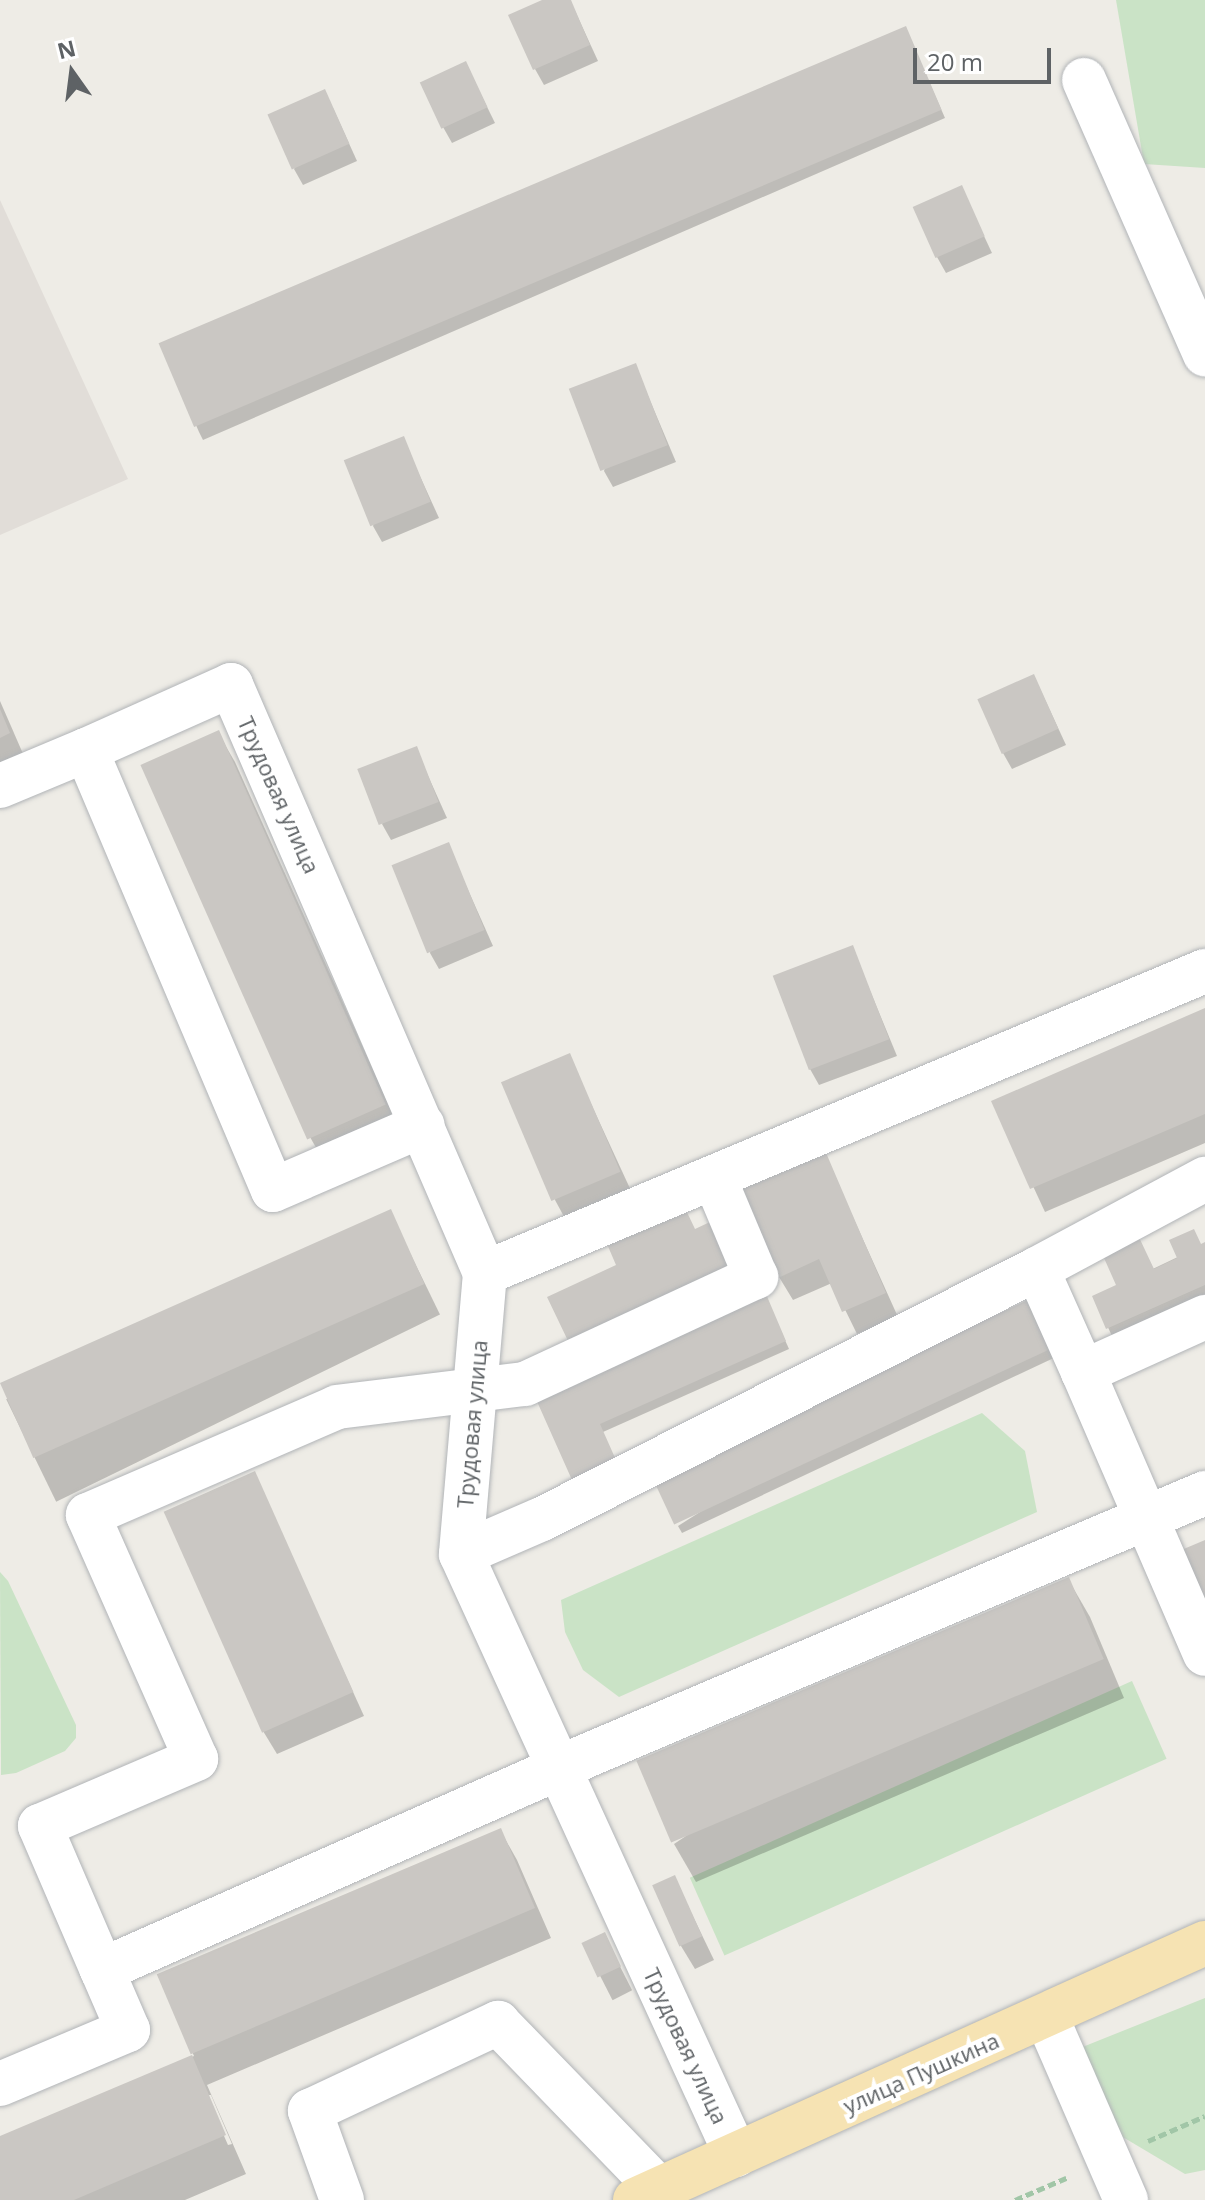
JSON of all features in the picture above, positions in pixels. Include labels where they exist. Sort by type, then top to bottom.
[{"type":"main road","name":"улица Пушкина","points":[[647,2195],[1205,1943]]},
{"type":"street","points":[[1084,80],[1205,354]]},
{"type":"street","name":"Трудовая улица","points":[[86,750],[231,685],[485,1273],[461,1554],[736,2155]]},
{"type":"street","points":[[0,786],[86,750],[273,1190],[423,1125]]},
{"type":"street","points":[[485,1273],[1205,971]]},
{"type":"street","points":[[0,2084],[128,2030],[40,1826],[196,1759],[88,1515],[337,1407],[525,1384],[756,1277],[714,1177]]},
{"type":"street","points":[[461,1554],[542,1519],[1037,1269],[1205,1179]]},
{"type":"street","points":[[1037,1269],[1205,1654]]},
{"type":"street","points":[[1083,1372],[1205,1317]]},
{"type":"street","points":[[102,1970],[557,1769],[1205,1493]]},
{"type":"street","points":[[1046,2016],[1126,2200]]},
{"type":"street","points":[[342,2200],[310,2111],[498,2023],[647,2195]]},
{"type":"shaded area","points":[[0,200],[128,479],[0,535]]},
{"type":"green space","points":[[1116,0],[1205,0],[1205,168],[1144,164]]},
{"type":"green space","points":[[982,1413],[1025,1451],[1037,1512],[619,1697],[583,1670],[565,1632],[561,1600]]},
{"type":"green space","points":[[0,1572],[8,1581],[76,1725],[76,1738],[65,1751],[16,1773],[1,1775]]},
{"type":"green space","points":[[1132,1681],[1167,1759],[724,1956],[690,1878]]},
{"type":"green space","points":[[1205,1998],[1205,2170],[1185,2174],[1116,2133],[1070,2052]]},
{"type":"building","points":[[542,0],[571,0],[590,45],[533,70],[508,15]]},
{"type":"building","points":[[906,26],[942,110],[194,427],[159,343]]},
{"type":"building","points":[[466,61],[488,107],[441,129],[420,83]]},
{"type":"building","points":[[325,89],[349,144],[292,169],[267,115]]},
{"type":"building","points":[[962,185],[985,236],[935,258],[913,207]]},
{"type":"building","points":[[636,363],[668,445],[600,471],[569,389]]},
{"type":"building","points":[[404,436],[431,502],[370,526],[344,460]]},
{"type":"building","points":[[1034,674],[1058,729],[1002,754],[977,699]]},
{"type":"building","points":[[0,709],[10,733],[0,738]]},
{"type":"building","points":[[219,730],[386,1105],[307,1140],[140,765]]},
{"type":"building","points":[[417,746],[439,802],[379,825],[357,769]]},
{"type":"building","points":[[449,842],[485,930],[427,953],[392,865]]},
{"type":"building","points":[[853,945],[889,1039],[809,1070],[773,976]]},
{"type":"building","points":[[1205,1008],[1205,1114],[1030,1189],[991,1101]]},
{"type":"building","points":[[570,1053],[620,1172],[551,1201],[501,1082]]},
{"type":"building","points":[[821,1141],[886,1293],[842,1312],[819,1259],[778,1278],[735,1179]]},
{"type":"building","points":[[685,1208],[695,1229],[710,1222],[732,1271],[570,1345],[547,1297],[616,1265],[607,1244]]},
{"type":"building","points":[[391,1209],[424,1284],[33,1458],[0,1383]]},
{"type":"building","points":[[1194,1229],[1201,1244],[1205,1242],[1205,1285],[1106,1329],[1092,1296],[1116,1285],[1100,1249],[1137,1233],[1154,1269],[1177,1258],[1169,1240]]},
{"type":"building","points":[[766,1294],[786,1341],[600,1424],[616,1460],[572,1480],[535,1397]]},
{"type":"building","points":[[1032,1298],[1055,1347],[674,1524],[651,1475]]},
{"type":"building","points":[[255,1471],[353,1692],[262,1733],[164,1512]]},
{"type":"building","points":[[1205,1540],[1205,1613],[1179,1551]]},
{"type":"building","points":[[1069,1577],[1104,1659],[671,1843],[636,1761]]},
{"type":"building","points":[[501,1828],[535,1908],[191,2054],[157,1974]]},
{"type":"building","points":[[675,1875],[702,1936],[679,1946],[652,1885]]},
{"type":"building","points":[[605,1932],[621,1966],[597,1977],[581,1943]]},
{"type":"building","points":[[192,2055],[226,2135],[74,2200],[0,2200],[0,2136]]}]
